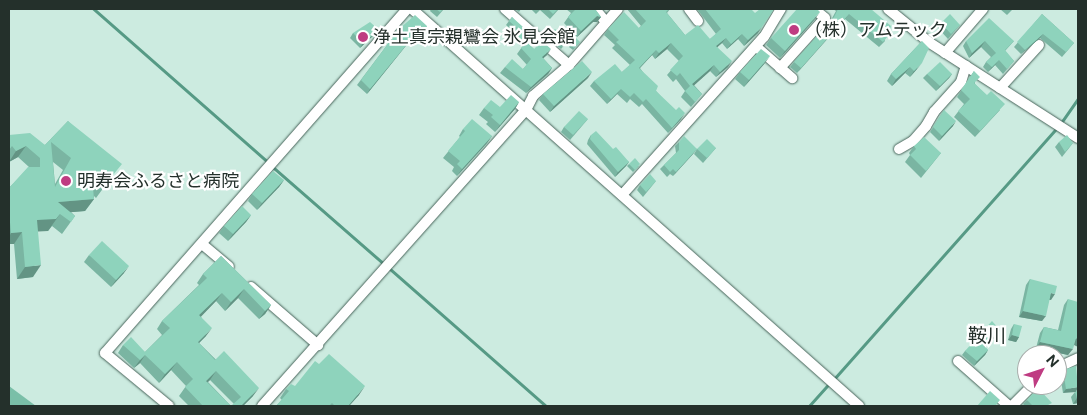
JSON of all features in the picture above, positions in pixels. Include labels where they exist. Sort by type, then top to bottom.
[{"type":"street","points":[[169,406],[105,353],[407,9]]},
{"type":"street","points":[[412,9],[859,406]]},
{"type":"street","points":[[505,9],[569,65]]},
{"type":"street","points":[[595,9],[605,21]]},
{"type":"street","points":[[262,406],[318,346],[526,110],[533,96],[569,65],[605,21],[618,9]]},
{"type":"street","points":[[690,9],[698,21]]},
{"type":"street","points":[[622,195],[756,46],[781,9]]},
{"type":"street","points":[[780,68],[824,18],[814,9]]},
{"type":"street","points":[[888,9],[945,53],[1078,138]]},
{"type":"street","points":[[945,53],[984,9]]},
{"type":"street","points":[[1000,88],[1040,45]]},
{"type":"street","points":[[756,46],[792,78]]},
{"type":"street","points":[[899,149],[913,141],[926,126],[934,112],[961,82],[966,66]]},
{"type":"street","points":[[202,244],[318,346]]},
{"type":"street","points":[[958,361],[1010,406],[1022,395]]},
{"type":"green space","points":[[9,386],[36,406],[9,406]]},
{"type":"building","points":[[548,9],[558,9],[553,14]]},
{"type":"building","points":[[576,9],[595,9],[601,17],[597,16],[581,31],[568,17]]},
{"type":"building","points":[[635,9],[669,9],[666,12],[685,35],[698,25],[710,39],[721,29],[705,9],[751,9],[755,13],[760,9],[774,9],[762,27],[748,40],[742,34],[731,44],[726,38],[716,46],[732,61],[720,72],[714,65],[692,84],[702,94],[695,102],[685,91],[690,86],[680,73],[677,76],[670,70],[683,56],[671,43],[659,53],[656,50],[639,68],[658,86],[656,91],[676,110],[679,107],[685,113],[672,128],[646,99],[643,102],[634,93],[630,97],[621,89],[611,99],[594,81],[615,64],[622,72],[635,60],[616,42],[619,40],[608,29],[624,12],[639,28],[646,21]]},
{"type":"building","name":"（株）アムテック","points":[[797,9],[817,9],[820,12],[785,51],[771,38]]},
{"type":"building","points":[[838,9],[871,9],[891,26],[888,36],[883,42],[849,14],[801,68],[794,62],[834,17]]},
{"type":"building","points":[[950,14],[960,25],[951,34],[941,23]]},
{"type":"building","points":[[1042,14],[1074,43],[1066,52],[1043,34],[1025,50],[1017,42]]},
{"type":"building","points":[[415,15],[427,26],[420,35],[417,32],[370,89],[361,80],[399,29]]},
{"type":"building","points":[[512,17],[533,36],[526,44],[513,33],[517,28],[509,21]]},
{"type":"building","points":[[989,18],[1014,41],[1005,50],[1014,61],[1007,69],[999,60],[992,67],[986,62],[996,53],[985,41],[972,53],[966,41]]},
{"type":"building","points":[[370,22],[379,30],[363,43],[353,33]]},
{"type":"building","points":[[555,29],[568,41],[565,44],[551,33]]},
{"type":"building","points":[[576,38],[580,42],[574,48],[570,44]]},
{"type":"building","points":[[542,41],[551,49],[542,57],[552,68],[531,87],[505,67],[512,59],[523,69],[531,59],[521,48],[527,43],[534,49]]},
{"type":"building","points":[[922,41],[929,48],[922,63],[914,71],[910,67],[896,79],[891,74]]},
{"type":"building","points":[[761,49],[770,56],[749,80],[740,72]]},
{"type":"building","points":[[582,61],[592,72],[554,106],[543,94]]},
{"type":"building","points":[[940,62],[952,74],[940,86],[927,74]]},
{"type":"building","points":[[974,71],[980,77],[974,83],[987,95],[991,91],[1005,104],[980,131],[958,111],[970,99],[961,90]]},
{"type":"building","points":[[511,95],[519,102],[500,125],[491,117],[493,115],[484,108],[491,100],[500,107]]},
{"type":"building","points":[[944,110],[956,121],[942,136],[933,127]]},
{"type":"building","points":[[579,111],[588,119],[573,135],[564,127]]},
{"type":"building","points":[[472,119],[492,136],[462,169],[457,164],[460,161],[448,151],[465,131],[463,129]]},
{"type":"building","points":[[68,121],[122,164],[104,186],[92,176],[94,199],[58,202],[75,216],[71,222],[60,214],[56,219],[37,220],[41,265],[25,267],[22,232],[11,233],[9,188],[28,167],[40,167],[40,158],[26,146],[16,151],[12,146],[9,150],[9,135],[30,133],[45,145]],"holes":[[[51,142],[71,158],[55,187]]]},
{"type":"building","points":[[596,131],[613,149],[616,147],[629,162],[618,172],[590,139],[591,135]]},
{"type":"building","points":[[1067,135],[1073,143],[1065,152],[1059,142]]},
{"type":"building","points":[[684,136],[697,149],[676,172],[673,169],[670,172],[664,165],[679,150],[679,142]]},
{"type":"building","points":[[924,137],[941,153],[926,171],[910,155],[916,149],[914,146]]},
{"type":"building","points":[[707,139],[716,148],[707,158],[697,149]]},
{"type":"building","points":[[635,158],[640,164],[635,170],[629,164]]},
{"type":"building","points":[[273,171],[284,180],[262,203],[252,194]]},
{"type":"building","points":[[650,174],[656,181],[646,192],[640,185]]},
{"type":"building","points":[[242,206],[251,215],[233,234],[224,226]]},
{"type":"building","points":[[102,241],[129,266],[116,280],[89,255]]},
{"type":"building","points":[[221,256],[271,305],[265,311],[244,289],[231,302],[222,293],[199,315],[212,328],[198,342],[215,360],[224,351],[259,388],[241,406],[231,406],[203,406],[185,387],[193,379],[177,362],[165,374],[145,355],[140,360],[123,345],[131,337],[145,352],[170,328],[162,321],[207,278],[203,274]],"holes":[[[216,371],[241,397],[231,406],[206,381]]]},
{"type":"building","points":[[1030,279],[1057,286],[1055,294],[1051,293],[1046,316],[1023,311]]},
{"type":"building","points":[[1068,299],[1078,302],[1078,339],[1076,338],[1073,349],[1067,348],[1067,345],[1040,342],[1044,327],[1061,331]]},
{"type":"building","points":[[992,321],[1000,330],[984,346],[988,350],[977,361],[965,351]]},
{"type":"building","points":[[1014,324],[1022,326],[1019,337],[1012,335]]},
{"type":"building","points":[[329,354],[365,386],[348,406],[335,406],[332,403],[329,406],[276,406],[289,391],[286,389],[291,384],[295,386],[315,361],[319,364]]},
{"type":"building","points":[[1076,366],[1078,387],[1067,389],[1067,369]]},
{"type":"building","points":[[990,391],[1000,400],[995,406],[977,406]]},
{"type":"building","points":[[1032,395],[1045,395],[1052,403],[1046,406],[1033,406],[1027,400]]},
{"type":"waterway","points":[[94,9],[269,163]]},
{"type":"waterway","points":[[1061,123],[1078,99]]},
{"type":"waterway","points":[[834,379],[1058,127]]},
{"type":"waterway","points":[[273,167],[384,264]]},
{"type":"waterway","points":[[388,267],[546,406]]},
{"type":"waterway","points":[[809,406],[830,383]]},
{"type":"place","name":"（株）アムテック","points":[[794,30]]},
{"type":"place","name":"浄土真宗親鸞会 氷見会館","points":[[363,37]]},
{"type":"place","name":"明寿会ふるさと病院","points":[[66,181]]},
{"type":"district","name":"鞍川","points":[[987,336]]}]
